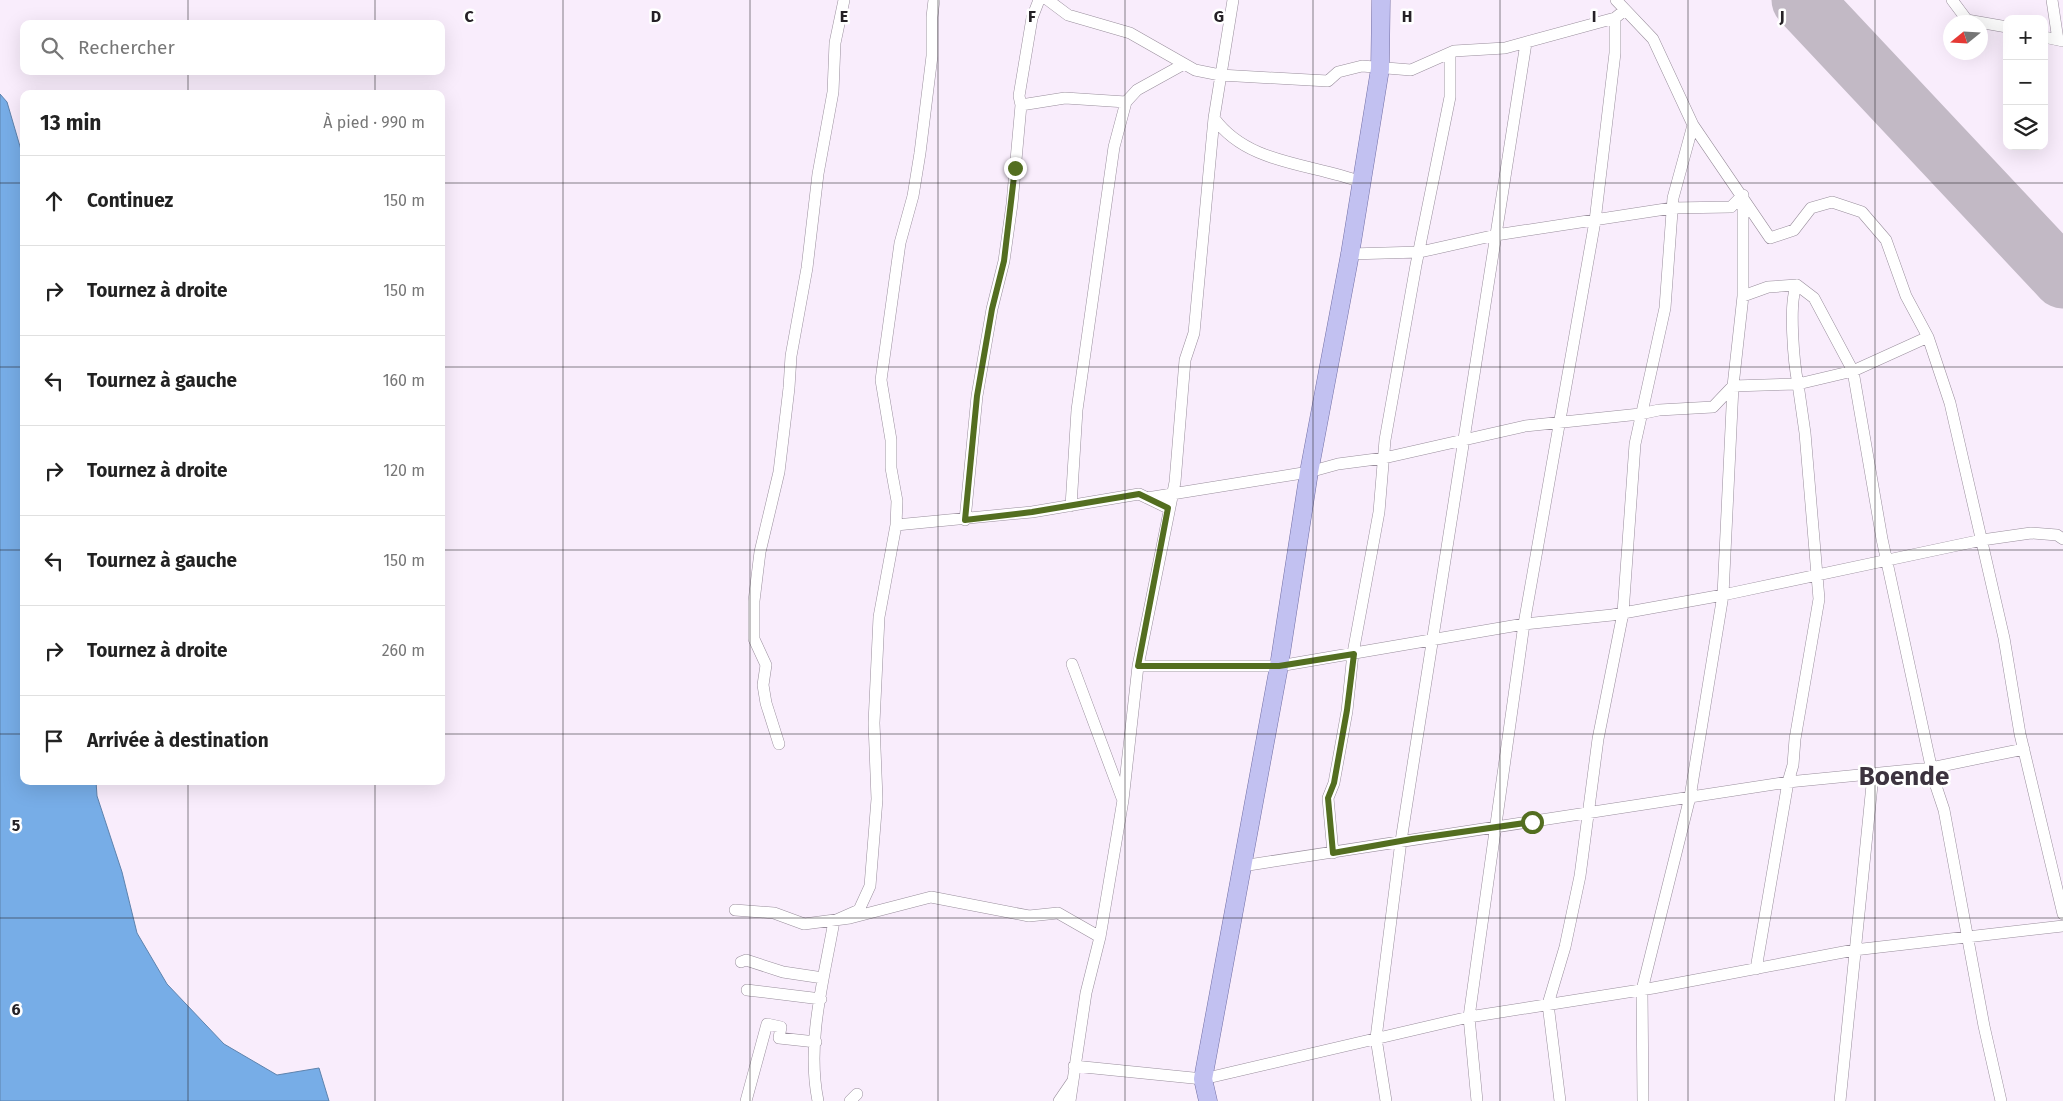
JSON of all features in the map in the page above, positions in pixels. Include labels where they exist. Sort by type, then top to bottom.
[{"type":"main road","points":[[1208,1101],[1203,1079],[1279,666],[1309,472],[1350,254],[1380,69],[1381,0]]},
{"type":"street","points":[[778,744],[764,694],[763,685],[766,665],[754,639],[754,601],[760,552],[779,472],[789,388],[790,356],[807,268],[818,174],[833,92],[835,43],[844,0]]},
{"type":"street","points":[[834,921],[860,910],[870,886],[877,799],[874,722],[879,617],[896,525],[897,502],[891,468],[891,440],[881,380],[900,243],[913,196],[919,161],[932,56],[934,0]]},
{"type":"street","points":[[965,520],[977,396],[992,309],[1004,261],[1012,204],[1021,105],[1019,96],[1032,18],[1038,0]]},
{"type":"street","points":[[1048,0],[1068,15],[1130,33],[1194,70],[1220,75],[1328,81],[1338,72],[1362,66],[1380,69],[1411,70],[1450,53],[1505,48],[1526,43],[1615,18],[1625,10]]},
{"type":"street","points":[[1070,1101],[1086,993],[1100,937],[1123,800],[1138,666],[1172,492],[1185,360],[1194,333],[1214,118],[1233,0]]},
{"type":"street","points":[[1616,0],[1653,38],[1693,124],[1743,195],[1770,238],[1794,230],[1811,208],[1832,202],[1862,212],[1886,240],[1906,296],[1928,337],[1950,403],[2004,638],[2024,749],[2063,914]]},
{"type":"street","points":[[1952,0],[1967,20],[2003,26]]},
{"type":"street","points":[[2048,38],[2061,41],[2052,0]]},
{"type":"street","points":[[1477,1101],[1469,1017],[1524,624],[1595,221],[1615,52],[1615,18]]},
{"type":"street","points":[[1386,1101],[1376,1038],[1401,841],[1526,43]]},
{"type":"street","points":[[1333,853],[1328,798],[1334,783],[1347,710],[1354,654],[1379,512],[1384,458],[1420,252],[1450,97],[1450,53]]},
{"type":"street","points":[[1071,506],[1077,410],[1114,147],[1126,102],[1137,90],[1184,64]]},
{"type":"street","points":[[1021,105],[1065,98],[1126,102]]},
{"type":"street","points":[[1214,118],[1223,130],[1244,146],[1270,158],[1341,174],[1361,182]]},
{"type":"street","points":[[1560,1101],[1548,1004],[1565,947],[1578,885],[1598,739],[1624,613],[1635,444],[1640,414],[1665,308],[1672,208],[1693,124]]},
{"type":"street","points":[[1350,254],[1420,252],[1496,235],[1672,208],[1731,207],[1743,195]]},
{"type":"street","points":[[1643,1101],[1642,990],[1690,797],[1723,595],[1733,386],[1743,296],[1743,195]]},
{"type":"street","points":[[1743,296],[1768,287],[1797,285],[1814,298],[1853,370],[1866,458],[1887,562],[1931,768],[1944,810],[1984,1026],[2001,1101]]},
{"type":"street","points":[[1756,969],[1788,782],[1793,765],[1795,739],[1819,599],[1805,433],[1793,341],[1793,303],[1797,285]]},
{"type":"street","points":[[1147,498],[1172,492],[1309,472],[1338,464],[1384,458],[1525,426],[1640,414],[1659,410],[1713,407],[1733,386],[1798,384],[1853,370],[1928,337]]},
{"type":"street","points":[[896,525],[965,520],[1071,506],[1139,494],[1168,508]]},
{"type":"street","points":[[1138,666],[1279,666],[1524,624],[1624,613],[1887,562],[1982,540],[2031,533],[2057,535],[2063,539]]},
{"type":"street","points":[[1072,664],[1123,800]]},
{"type":"street","points":[[1242,866],[1788,782],[1931,768],[2024,749]]},
{"type":"street","points":[[1840,1101],[1873,775]]},
{"type":"street","points":[[735,910],[774,912],[804,924],[834,921],[931,897],[1029,916],[1058,914],[1100,937]]},
{"type":"street","points":[[818,1101],[814,1070],[816,1042],[823,978],[834,921]]},
{"type":"street","points":[[1074,1066],[1203,1079],[1469,1017],[1642,990],[1854,950],[2063,926]]},
{"type":"street","points":[[740,962],[746,960],[783,972],[823,978]]},
{"type":"street","points":[[747,990],[821,999]]},
{"type":"street","points":[[746,1101],[767,1024],[781,1028],[779,1038],[816,1042]]},
{"type":"street","points":[[1059,1101],[1073,1080]]},
{"type":"water","points":[[0,94],[7,102],[20,146],[20,785],[96,785],[97,796],[122,872],[137,933],[167,984],[224,1044],[277,1075],[319,1068],[329,1101],[0,1101]]},
{"type":"runway","points":[[1802,0],[2063,278]]},
{"type":"district","name":"Boende","points":[[1904,776]]},
{"type":"route","points":[[1015,168],[1004,261],[992,309],[977,396],[965,520],[1032,512],[1139,494],[1168,508],[1138,666],[1279,666],[1354,654],[1347,710],[1334,783],[1328,798],[1333,853],[1412,839],[1532,822]]}]
